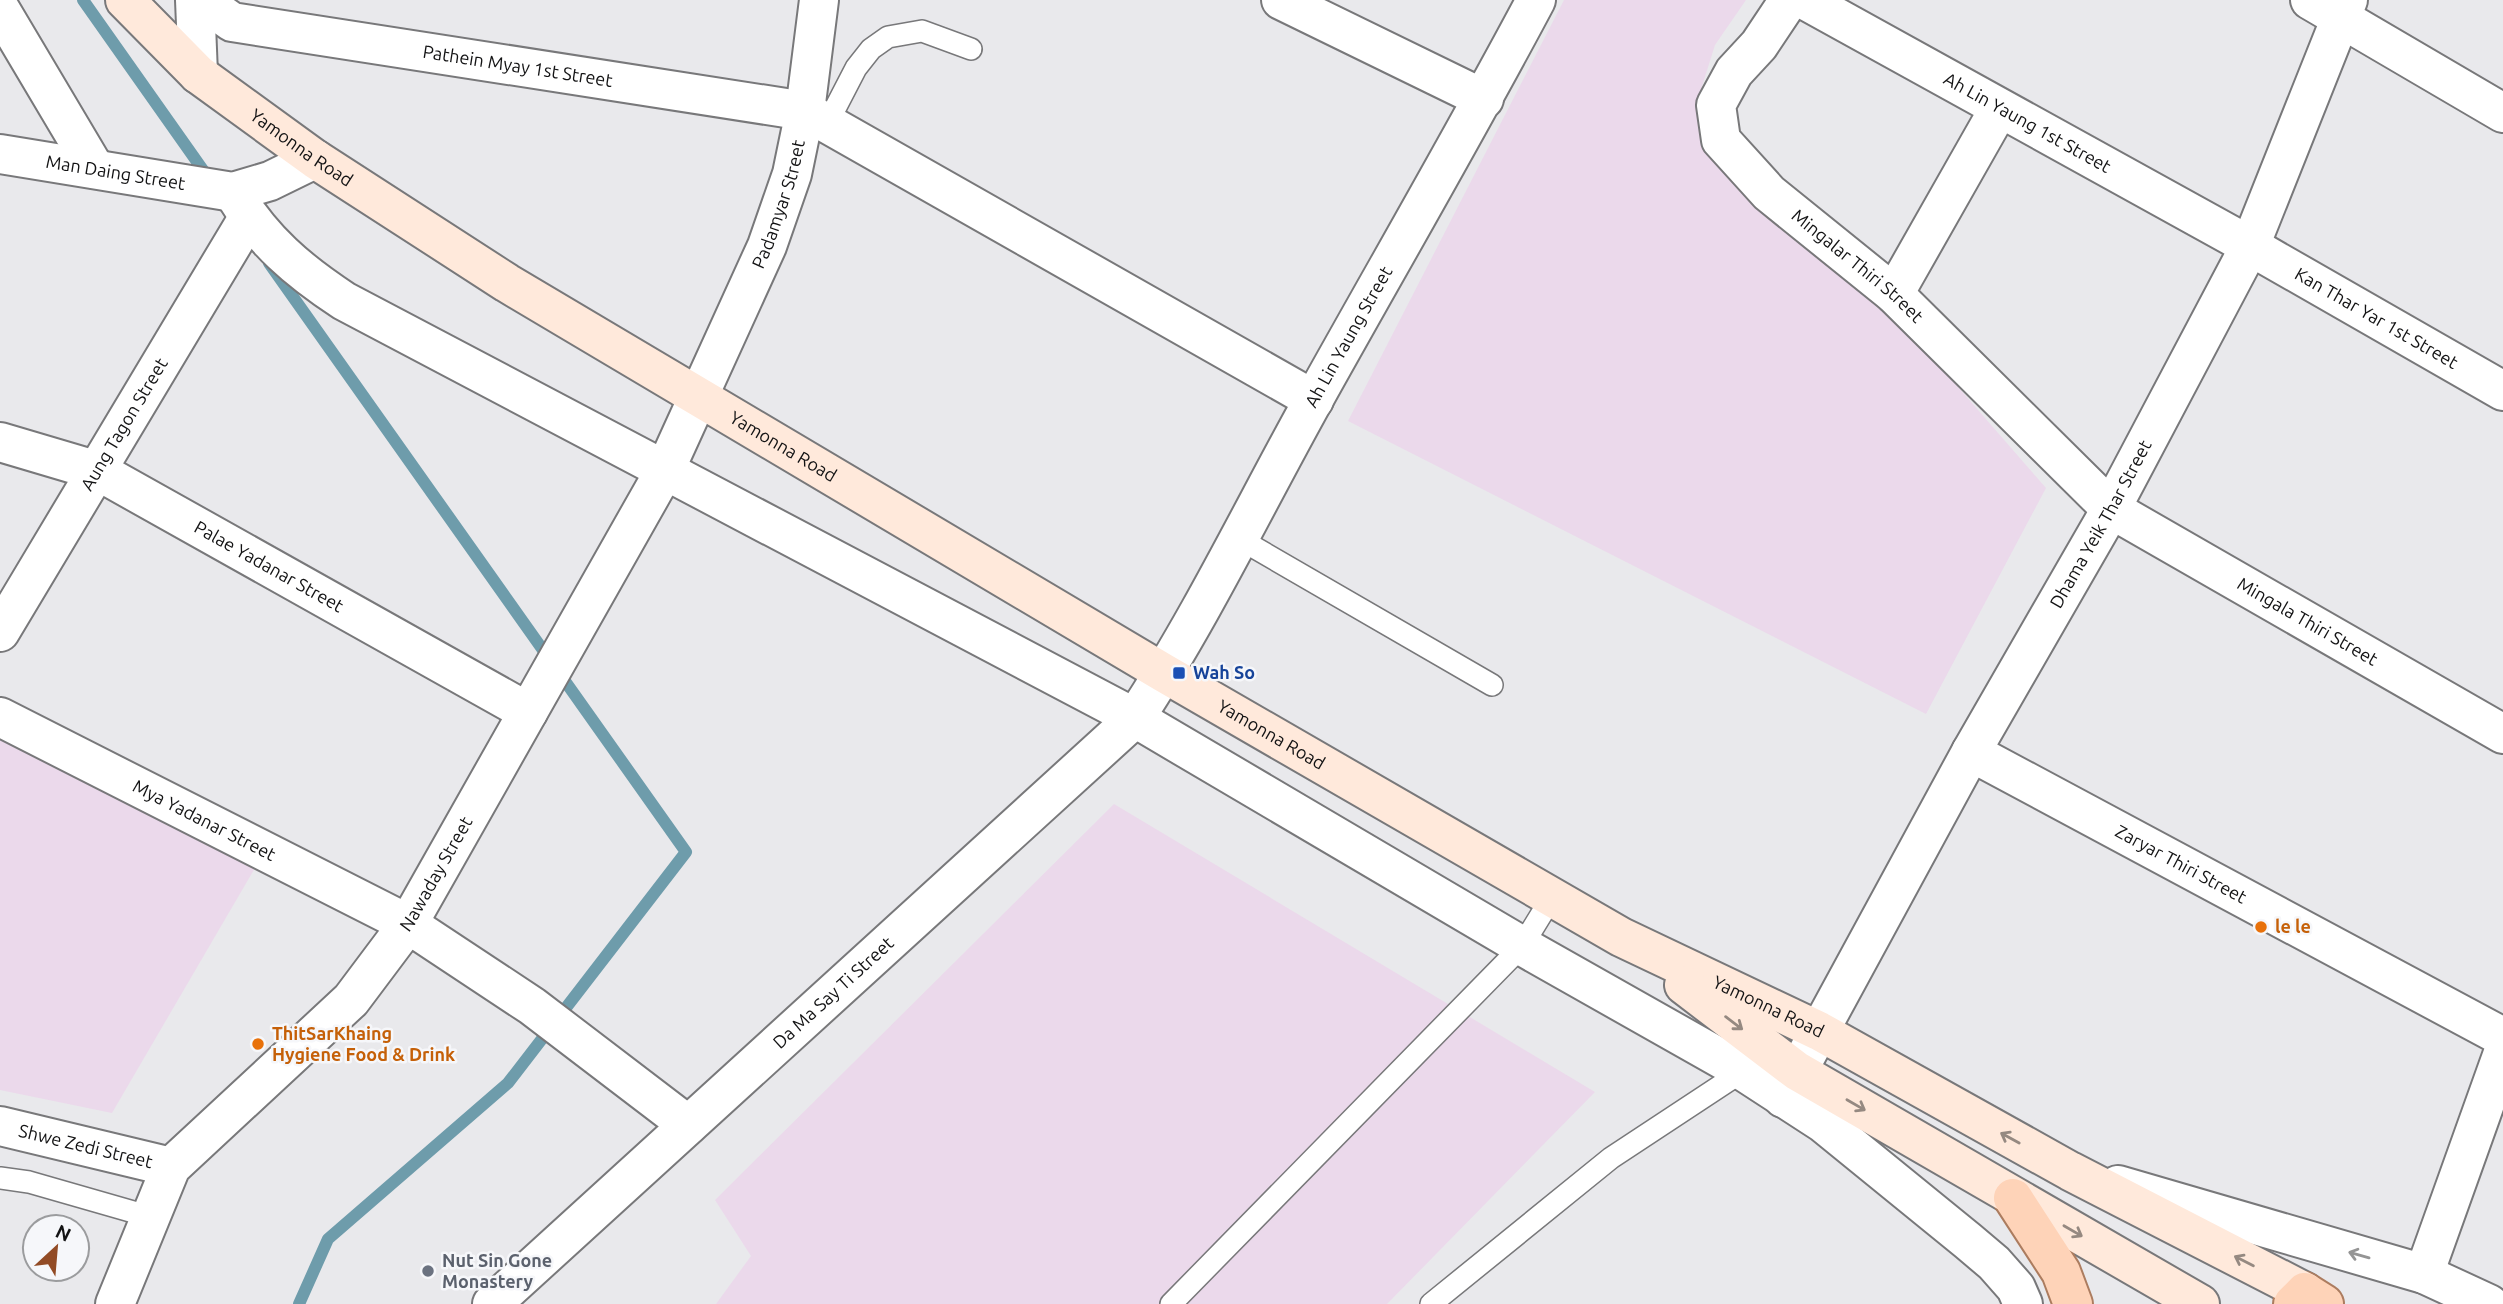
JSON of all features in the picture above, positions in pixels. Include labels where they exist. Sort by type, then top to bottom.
[{"type":"main road","name":"Yamonna Road","points":[[125,0],[198,74],[315,159],[507,283],[1164,673],[1621,937],[1819,1031],[2307,1300]]},
{"type":"main road","points":[[1621,937],[1790,1084],[2013,1198],[2200,1304]]},
{"type":"main road","points":[[2013,1198],[2061,1272],[2073,1304]]},
{"type":"street","points":[[195,0],[198,74]]},
{"type":"street","name":"Pathein Myay 1st Street","points":[[201,0],[232,22],[816,117]]},
{"type":"street","name":"Padamyar Street","points":[[698,395],[767,246],[792,174],[816,117],[819,0]]},
{"type":"street","points":[[1281,0],[1484,99]]},
{"type":"street","name":"Ah Lin Yaung Street","points":[[1164,673],[1484,99],[1536,0]]},
{"type":"street","name":"Mingalar Thiri Street","points":[[1789,0],[1759,45],[1734,72],[1716,105],[1721,140],[1769,193],[1894,294],[2111,509]]},
{"type":"street","name":"Ah Lin Yaung 1st Street","points":[[1805,0],[2250,246]]},
{"type":"street","points":[[2333,6],[2503,113]]},
{"type":"street","name":"Dhama Yeik Thar Street","points":[[1790,1084],[1971,752],[2111,509],[2250,246],[2333,6]]},
{"type":"street","points":[[0,9],[95,169]]},
{"type":"street","points":[[1894,294],[2000,109]]},
{"type":"street","points":[[816,117],[1314,400]]},
{"type":"street","name":"Man Daing Street","points":[[0,154],[95,169],[241,205]]},
{"type":"street","points":[[315,159],[270,181],[241,205],[272,245],[304,274],[344,301],[1135,718],[1522,947],[1743,1071],[1790,1084],[1823,1123],[1994,1263],[2016,1288],[2023,1304]]},
{"type":"street","name":"Aung Tagon Street","points":[[0,632],[98,471],[241,205]]},
{"type":"street","name":"Kan Thar Yar 1st Street","points":[[2250,246],[2503,391]]},
{"type":"street","name":"Nawaday Street","points":[[115,1304],[172,1167],[351,1000],[408,924],[664,470],[698,395]]},
{"type":"street","name":"Palae Yadanar Street","points":[[0,442],[98,471],[528,712]]},
{"type":"street","name":"Mingala Thiri Street","points":[[2111,509],[2503,734]]},
{"type":"street","name":"Da Ma Say Ti Street","points":[[492,1304],[1135,718],[1164,673]]},
{"type":"street","name":"Mya Yadanar Street","points":[[0,717],[408,924],[532,1006],[688,1125]]},
{"type":"street","name":"Zaryar Thiri Street","points":[[1971,752],[2503,1037]]},
{"type":"street","points":[[2424,1274],[2503,1053]]},
{"type":"street","name":"Shwe Zedi Street","points":[[0,1126],[172,1167]]},
{"type":"street","points":[[2070,1171],[2424,1274],[2489,1304]]},
{"type":"lane","points":[[816,117],[871,49],[888,37],[922,32],[971,49]]},
{"type":"lane","points":[[1238,538],[1492,685]]},
{"type":"lane","points":[[1171,1304],[1522,947],[1552,897]]},
{"type":"lane","points":[[1433,1303],[1611,1158],[1743,1071]]},
{"type":"lane","points":[[0,1178],[29,1182],[151,1217]]},
{"type":"shaded area","points":[[1564,0],[1746,0],[1715,45],[1698,99],[1704,149],[1760,206],[1918,341],[2046,488],[1926,714],[1348,421]]},
{"type":"shaded area","points":[[0,727],[262,856],[112,1113],[0,1090]]},
{"type":"shaded area","points":[[1114,804],[1595,1092],[1387,1304],[716,1304],[751,1256],[715,1200]]},
{"type":"waterway","points":[[83,0],[210,180]]},
{"type":"waterway","points":[[269,263],[686,852],[508,1083],[328,1239],[299,1304]]},
{"type":"place","name":"Wah So","points":[[1179,673]]},
{"type":"place","name":"le le","points":[[2261,927]]},
{"type":"place","name":"ThitSarKhaing Hygiene Food & Drink","points":[[258,1044]]},
{"type":"place","name":"Nut Sin Gone Monastery","points":[[428,1271]]}]
